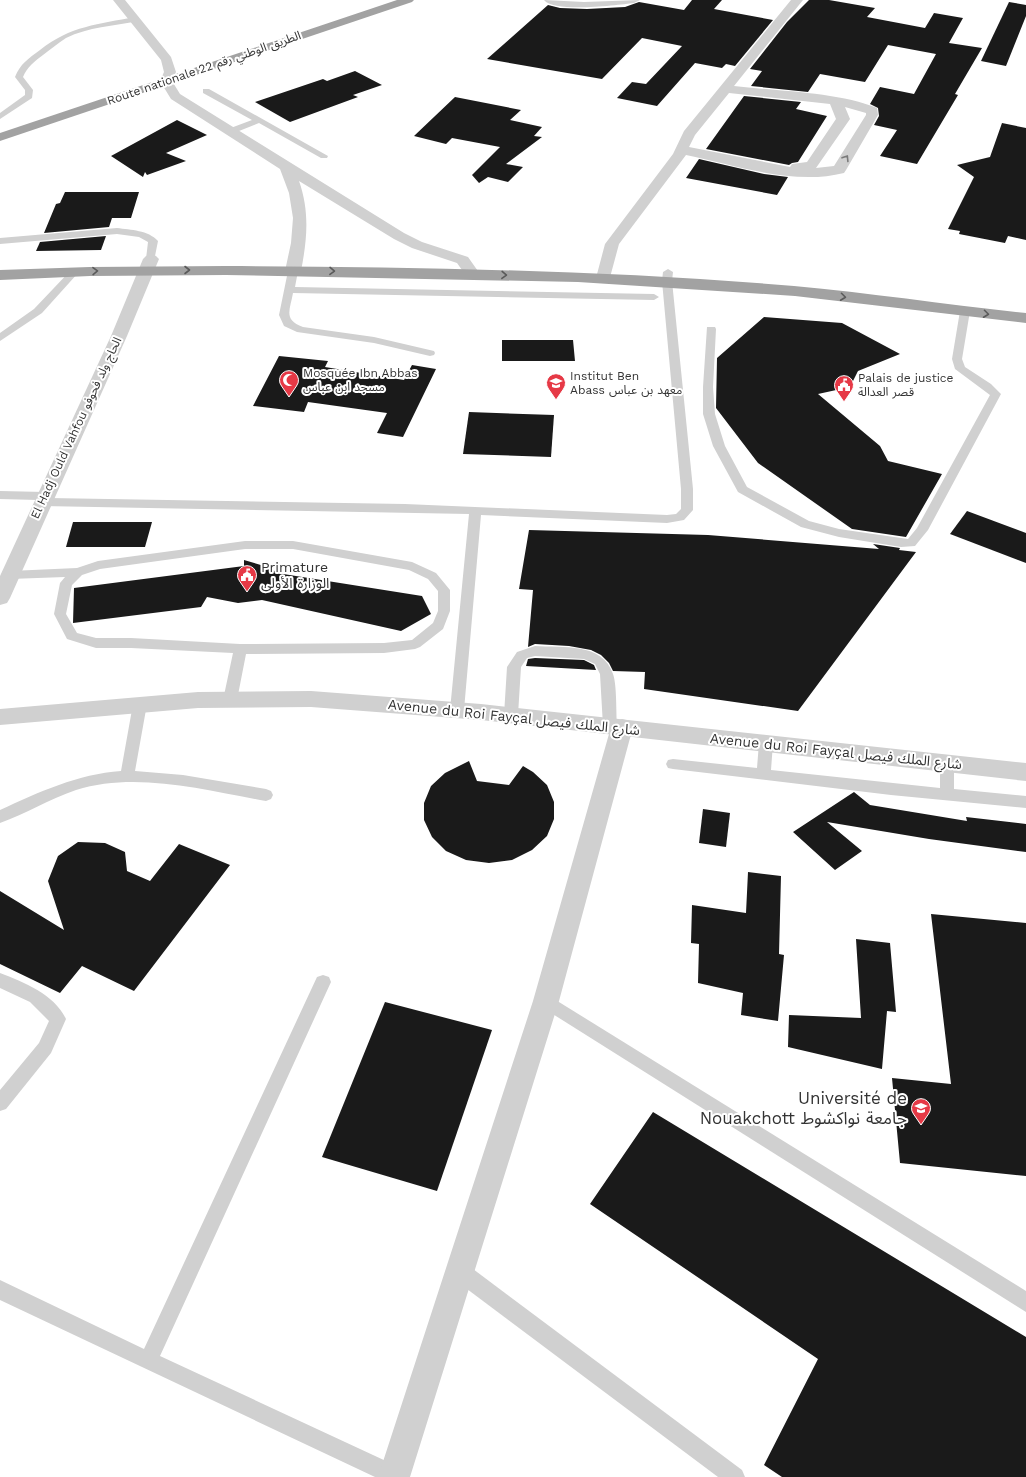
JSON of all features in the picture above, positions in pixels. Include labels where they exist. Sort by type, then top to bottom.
[{"type":"highway","name":"Route nationale 22 الطريق الوطني رقم","points":[[0,137],[168,76],[390,0]]},
{"type":"highway","name":"Route nationale 22 الطريق الوطني رقم","points":[[0,131],[408,0]]},
{"type":"highway","points":[[0,265],[73,260],[149,264],[294,265],[463,260],[605,273],[797,281],[1026,307]]},
{"type":"highway","points":[[0,275],[74,271],[149,264]]},
{"type":"highway","points":[[294,265],[472,274],[605,273]]},
{"type":"highway","points":[[668,276],[1026,318]]},
{"type":"street","points":[[119,0],[167,60],[170,90],[179,99],[399,236],[417,245],[463,260],[472,274]]},
{"type":"street","points":[[553,0],[584,5],[634,0]]},
{"type":"street","points":[[605,273],[612,244],[726,89],[797,0]]},
{"type":"street","points":[[684,146],[782,171],[814,172],[839,170],[872,115],[872,110],[863,106],[835,101],[726,89]]},
{"type":"street","points":[[798,167],[811,165],[843,119],[835,101]]},
{"type":"street","points":[[684,146],[798,167],[814,172]]},
{"type":"street","points":[[286,167],[295,185],[299,198],[301,216],[294,265]]},
{"type":"street","name":"El Hadj Ould Vahfou الحاج ولد فحوفو","points":[[0,598],[149,264]]},
{"type":"street","name":"Avenue du Roi Fayçal شارع الملك فيصل","points":[[0,717],[140,704],[230,700],[311,700],[511,715],[1026,772]]},
{"type":"street","points":[[394,1476],[458,1270],[546,1002],[582,876],[616,726]]},
{"type":"lane","points":[[0,117],[29,96],[29,90],[19,77],[22,70],[30,60],[63,36],[76,31],[135,20]]},
{"type":"lane","points":[[206,91],[324,156]]},
{"type":"lane","points":[[231,131],[260,120]]},
{"type":"lane","points":[[0,241],[117,231],[141,234],[154,241],[149,264]]},
{"type":"lane","points":[[294,265],[284,319],[290,325],[295,328],[374,340],[430,353]]},
{"type":"lane","points":[[0,338],[38,311],[74,271]]},
{"type":"lane","points":[[0,494],[43,499],[475,511],[667,519],[680,516],[687,510],[687,489],[668,276]]},
{"type":"lane","points":[[289,290],[654,297]]},
{"type":"lane","points":[[711,329],[708,387],[709,414],[718,446],[742,489],[805,524],[846,535],[901,543],[911,543],[922,530],[996,394],[987,386],[960,369],[957,359],[965,311]]},
{"type":"lane","points":[[457,710],[475,511]]},
{"type":"lane","points":[[10,575],[78,572],[98,565],[245,545],[293,546],[412,566],[432,576],[444,590],[444,611],[438,626],[415,644],[384,648],[240,649],[131,643],[96,643],[72,636],[60,614],[66,583],[78,572]]},
{"type":"lane","points":[[230,700],[240,649]]},
{"type":"lane","points":[[511,715],[514,668],[522,656],[535,651],[586,654],[600,660],[607,674],[616,726]]},
{"type":"lane","points":[[127,778],[140,704]]},
{"type":"lane","points":[[764,775],[766,743]]},
{"type":"lane","points":[[947,763],[947,794]]},
{"type":"lane","points":[[673,764],[1026,802]]},
{"type":"lane","points":[[0,817],[51,793],[99,779],[171,779],[266,795]]},
{"type":"lane","points":[[0,980],[36,997],[58,1019],[45,1048],[0,1103]]},
{"type":"lane","points":[[148,1361],[323,982]]},
{"type":"lane","points":[[546,1002],[1026,1302]]},
{"type":"lane","points":[[458,1270],[735,1477]]},
{"type":"lane","points":[[0,1290],[394,1476]]},
{"type":"building","points":[[692,0],[722,0],[714,9],[773,20],[735,66],[726,64],[722,68],[695,63],[657,106],[617,98],[632,82],[646,84],[682,46],[642,38],[602,79],[487,59],[548,5],[560,8],[587,9],[625,7],[639,2],[684,10]]},
{"type":"building","points":[[809,0],[829,0],[875,8],[867,17],[925,28],[934,13],[963,18],[949,43],[982,48],[955,94],[958,95],[917,164],[880,156],[897,130],[874,125],[879,116],[878,108],[870,104],[880,87],[914,94],[936,54],[888,45],[865,82],[820,74],[808,92],[751,86],[762,71],[750,69],[787,22]]},
{"type":"building","points":[[1009,2],[1026,5],[1026,16],[1006,66],[981,61]]},
{"type":"building","points":[[355,71],[382,85],[353,95],[358,97],[290,122],[255,102],[323,79],[327,81]]},
{"type":"building","points":[[744,96],[801,102],[796,109],[827,116],[798,162],[789,165],[706,149]]},
{"type":"building","points":[[455,97],[521,110],[510,120],[542,127],[534,136],[542,137],[506,164],[523,167],[508,182],[488,177],[479,183],[472,175],[500,147],[452,138],[446,144],[414,136]]},
{"type":"building","points":[[177,120],[207,135],[166,153],[186,161],[147,175],[145,172],[143,177],[111,156]]},
{"type":"building","points":[[1002,123],[1026,128],[1026,240],[1008,236],[1005,243],[959,234],[960,231],[948,229],[974,177],[957,165],[990,157]]},
{"type":"building","points":[[699,159],[764,174],[788,177],[777,195],[686,178]]},
{"type":"building","points":[[65,192],[139,192],[131,218],[112,218],[109,227],[44,233],[56,204],[60,203]]},
{"type":"building","points":[[106,236],[101,250],[36,251],[40,242]]},
{"type":"building","points":[[764,317],[842,323],[900,354],[858,371],[850,387],[818,394],[880,446],[888,461],[942,474],[906,537],[852,529],[758,463],[716,408],[717,358]]},
{"type":"building","points":[[502,340],[573,340],[575,361],[502,361]]},
{"type":"building","points":[[279,356],[328,361],[325,367],[404,380],[412,365],[436,369],[403,437],[377,433],[387,413],[308,402],[304,412],[253,406]]},
{"type":"building","points":[[469,412],[554,415],[551,457],[463,454]]},
{"type":"building","points":[[967,511],[1026,533],[1026,563],[950,534]]},
{"type":"building","points":[[73,522],[152,522],[145,547],[66,547]]},
{"type":"building","points":[[529,530],[708,535],[879,549],[873,544],[916,552],[798,711],[644,689],[645,672],[613,671],[609,663],[601,655],[591,650],[569,646],[535,644],[528,647],[533,590],[519,589]]},
{"type":"building","points":[[244,560],[271,568],[277,573],[422,596],[431,614],[401,631],[262,600],[238,603],[207,597],[201,607],[73,623],[74,588],[244,566]]},
{"type":"building","points":[[528,659],[584,660],[594,665],[596,670],[526,666]]},
{"type":"building","points":[[469,761],[477,781],[509,785],[523,766],[533,772],[547,785],[554,802],[554,819],[547,836],[532,850],[512,860],[489,863],[466,860],[446,851],[432,837],[424,820],[424,803],[431,786],[445,773]]},
{"type":"building","points":[[854,792],[870,805],[967,821],[966,817],[1026,824],[1026,852],[929,839],[827,822],[862,851],[835,870],[793,832]]},
{"type":"building","points":[[703,809],[730,813],[726,847],[699,843]]},
{"type":"building","points":[[78,842],[105,843],[125,852],[127,871],[150,881],[179,844],[230,865],[134,991],[82,966],[60,993],[0,964],[0,891],[64,930],[48,881],[58,856]]},
{"type":"building","points":[[748,872],[781,876],[779,954],[784,955],[778,1021],[741,1015],[743,993],[698,983],[699,944],[691,943],[692,905],[746,913]]},
{"type":"building","points":[[931,914],[1026,923],[1026,1176],[900,1163],[892,1078],[951,1084]]},
{"type":"building","points":[[856,939],[890,943],[896,1012],[887,1011],[882,1069],[788,1047],[789,1015],[861,1018]]},
{"type":"building","points":[[385,1002],[492,1030],[437,1191],[322,1157]]},
{"type":"building","points":[[653,1112],[1026,1337],[1026,1477],[782,1477],[764,1465],[818,1359],[590,1204]]},
{"type":"place","name":"Mosquée Ibn Abbas مسجد ابن عباس","points":[[289,397]]},
{"type":"place","name":"Institut Ben Abass معهد بن عباس","points":[[556,400]]},
{"type":"place","name":"Palais de justice قصر العدالة","points":[[844,402]]},
{"type":"place","name":"Primature الوزارة الأولى","points":[[247,592]]},
{"type":"place","name":"Université de Nouakchott جامعة نواكشوط","points":[[921,1125]]}]
